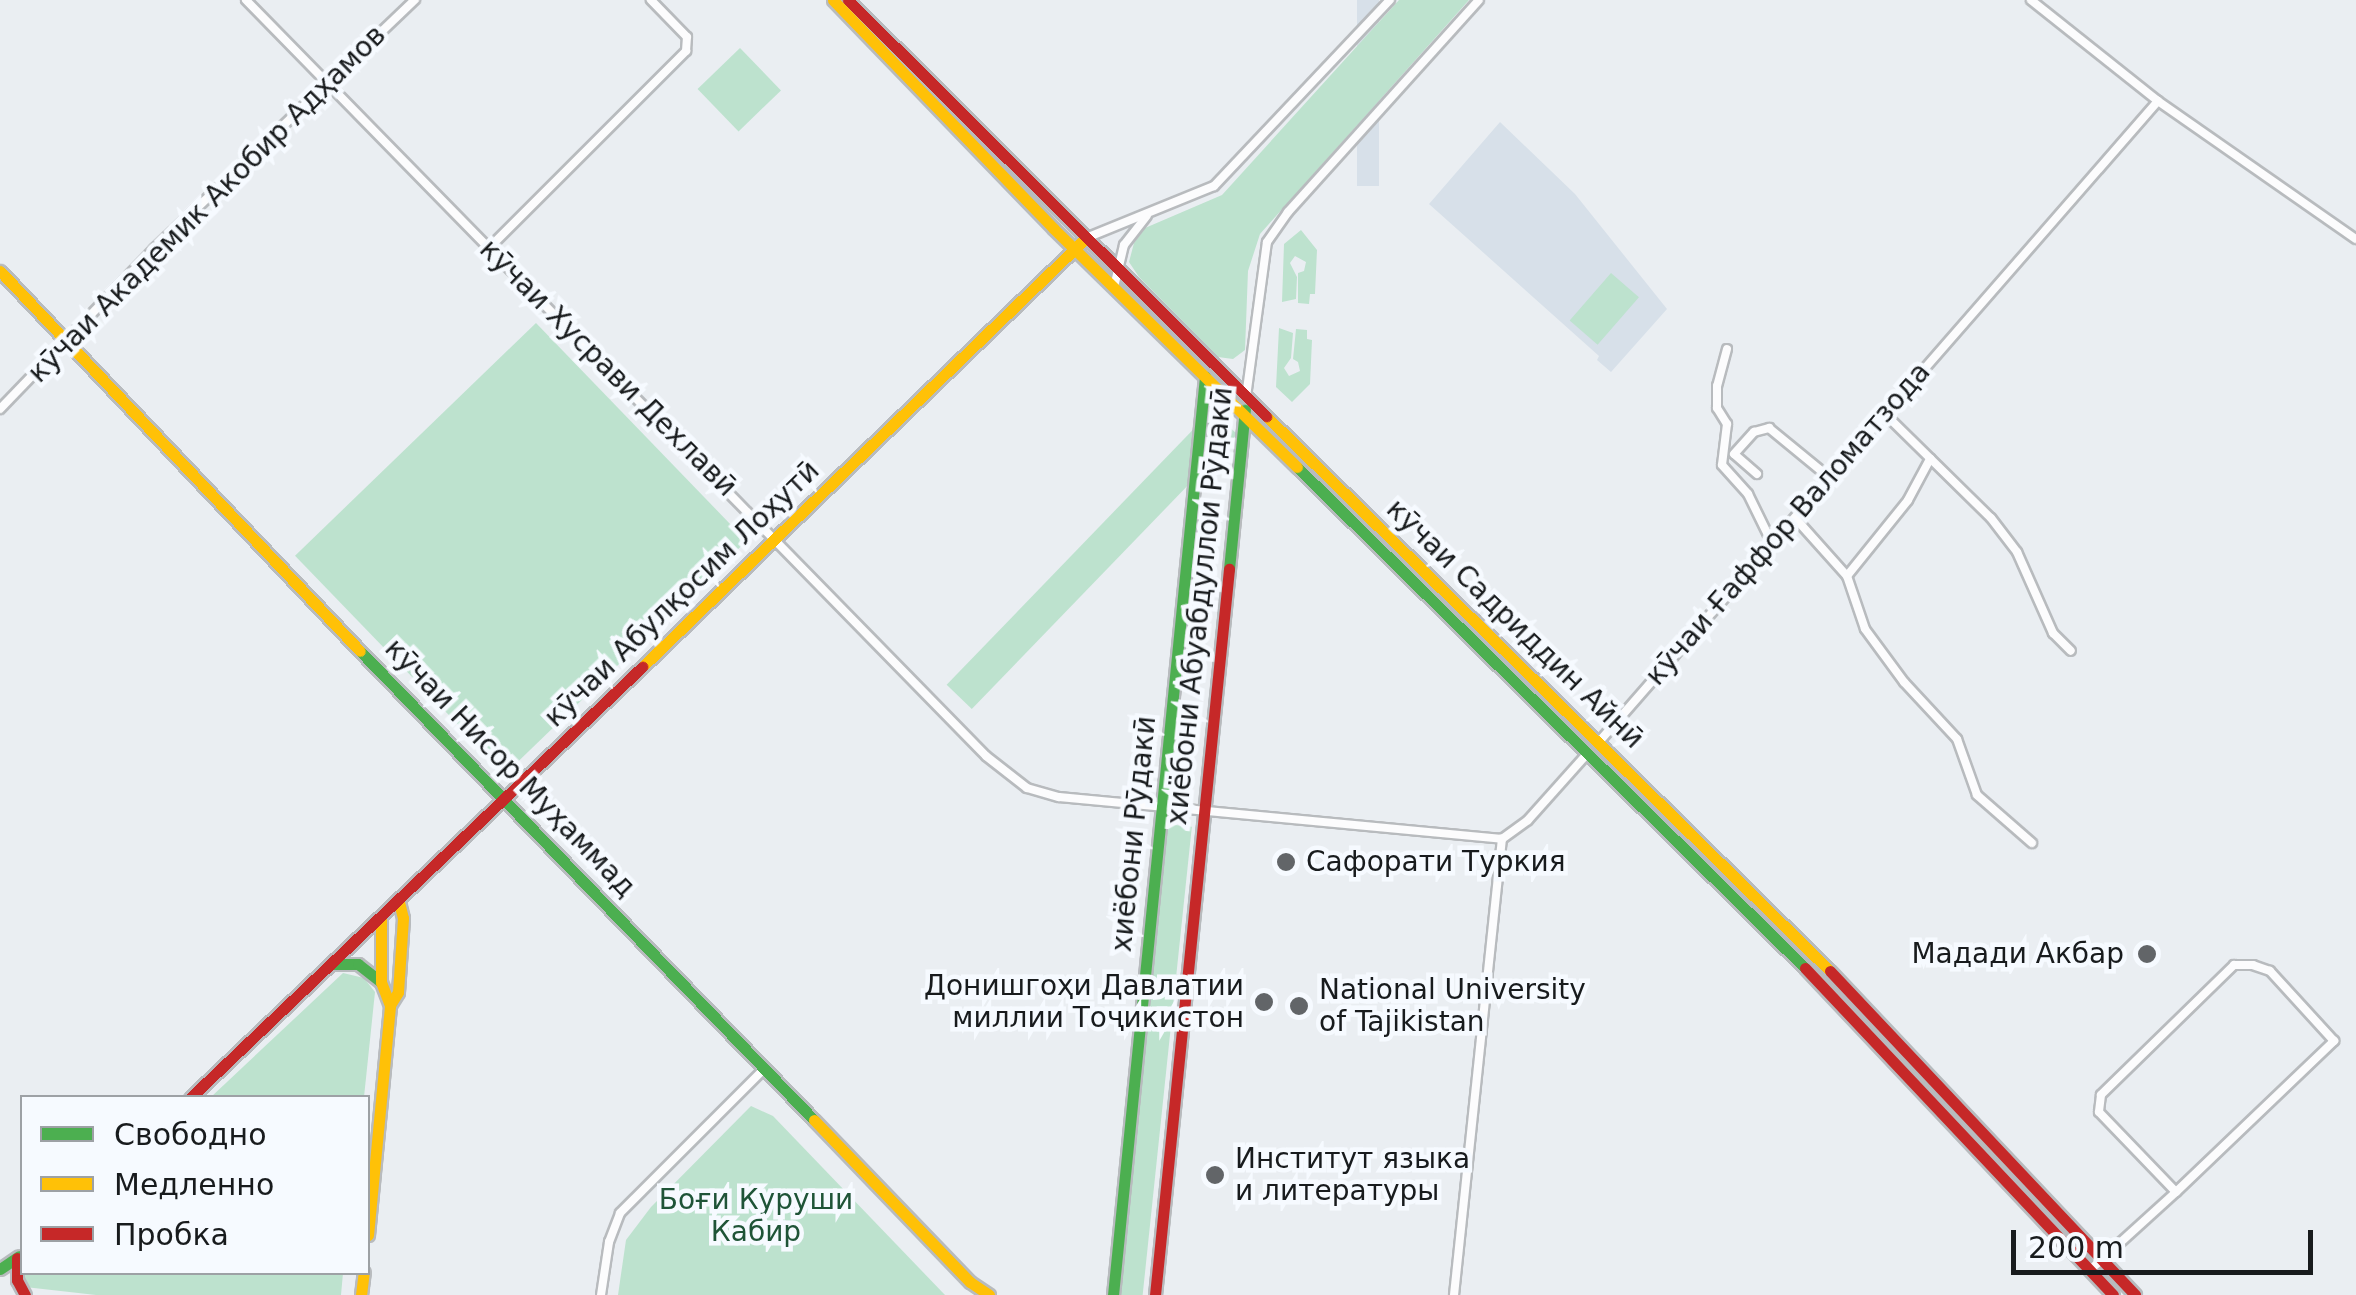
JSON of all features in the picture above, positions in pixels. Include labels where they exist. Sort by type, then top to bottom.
[{"type":"main road","name":"кӯчаи Садриддин Айнӣ","points":[[833,0],[1204,377],[1805,966],[2113,1295]]},
{"type":"main road","name":"кӯчаи Садриддин Айнӣ","points":[[848,0],[1117,270],[1816,955],[2135,1295]]},
{"type":"main road","name":"кӯчаи Абулқосим Лоҳутӣ","points":[[193,1095],[399,902],[1086,238]]},
{"type":"main road","name":"кӯчаи Нисор Муҳаммад","points":[[0,271],[972,1289],[988,1295]]},
{"type":"main road","name":"хиёбони Рӯдакӣ","points":[[1113,1295],[1204,377]]},
{"type":"main road","name":"хиёбони Абуабдуллои Рӯдакӣ","points":[[1155,1295],[1246,397]]},
{"type":"main road","points":[[370,1214],[390,1005],[398,992],[404,918],[399,902]]},
{"type":"main road","points":[[381,919],[381,982],[390,1005]]},
{"type":"main road","points":[[334,964],[358,964],[381,982]]},
{"type":"main road","points":[[0,1269],[20,1255]]},
{"type":"main road","points":[[20,1255],[17,1280],[25,1295]]},
{"type":"street","name":"кӯчаи Хусрави Дехлавӣ","points":[[246,0],[1012,779],[1051,796],[1162,806]]},
{"type":"street","points":[[489,248],[686,50],[687,37],[651,0]]},
{"type":"street","points":[[1086,238],[1101,228],[1150,213],[1214,186],[1390,0]]},
{"type":"street","name":"хиёбони Абуабдуллои Рӯдакӣ","points":[[1246,397],[1268,242],[1288,212],[1479,0]]},
{"type":"street","points":[[2031,0],[2158,100],[2356,239]]},
{"type":"street","name":"кӯчаи Академик Акобир Адҳамов","points":[[0,408],[154,249],[413,1]]},
{"type":"street","name":"кӯчаи Ғаффор Валоматзода","points":[[1502,839],[1528,820],[1773,545],[2158,100]]},
{"type":"street","points":[[1114,286],[1126,239],[1150,213]]},
{"type":"street","points":[[1727,349],[1716,386],[1717,408],[1727,424],[1722,464],[1748,494],[1773,545]]},
{"type":"street","points":[[1885,414],[2008,540],[2053,633],[2071,651]]},
{"type":"street","points":[[1757,474],[1734,454],[1754,432],[1769,428],[1830,478]]},
{"type":"street","points":[[1847,576],[1908,500],[1930,460]]},
{"type":"street","points":[[1796,519],[1847,576],[1865,629],[1904,682],[1958,740],[1977,796],[2032,843]]},
{"type":"street","points":[[1396,566],[1407,554]]},
{"type":"street","points":[[1162,806],[1502,839],[1454,1295]]},
{"type":"street","points":[[1737,898],[1748,887]]},
{"type":"street","points":[[1805,966],[1816,955]]},
{"type":"street","points":[[2090,1270],[2176,1192],[2334,1041],[2270,971],[2253,965],[2234,965],[2101,1095],[2099,1112],[2176,1192]]},
{"type":"street","points":[[601,1295],[612,1228],[625,1206],[765,1068]]},
{"type":"street","points":[[1922,1090],[1933,1079]]},
{"type":"shaded area","points":[[1357,0],[1379,0],[1379,186],[1357,186]]},
{"type":"shaded area","points":[[1500,122],[1575,194],[1667,309],[1611,372],[1597,360],[1599,356],[1429,204]]},
{"type":"green space","points":[[1399,0],[1469,0],[1260,234],[1248,271],[1245,350],[1233,359],[1218,357],[1139,277],[1129,262],[1134,243],[1145,228],[1222,195]]},
{"type":"green space","points":[[740,48],[781,90],[739,131],[698,89]]},
{"type":"green space","points":[[1301,230],[1317,250],[1315,294],[1310,294],[1309,304],[1298,303],[1298,273],[1304,271],[1306,262],[1295,256],[1290,263],[1297,277],[1296,299],[1282,302],[1284,244]]},
{"type":"green space","points":[[1611,273],[1639,297],[1598,345],[1570,321]]},
{"type":"green space","points":[[536,323],[746,541],[506,774],[295,556]]},
{"type":"green space","points":[[1279,328],[1293,333],[1291,358],[1284,368],[1289,376],[1300,371],[1293,359],[1296,329],[1307,330],[1307,339],[1312,340],[1310,384],[1292,402],[1276,387]]},
{"type":"green space","points":[[1212,410],[1237,434],[972,709],[947,685]]},
{"type":"green space","points":[[1165,824],[1192,827],[1143,1295],[1116,1294]]},
{"type":"green space","points":[[343,973],[364,978],[375,992],[364,1095],[213,1095]]},
{"type":"green space","name":"Боғи Куруши Кабир","points":[[751,1106],[773,1116],[945,1295],[618,1295],[626,1240],[651,1207]]},
{"type":"green space","points":[[23,1275],[343,1275],[341,1295],[96,1295],[25,1287]]},
{"type":"traffic: fast","points":[[1113,1295],[1205,377]]},
{"type":"traffic: fast","points":[[1229,569],[1245,410]]},
{"type":"traffic: fast","points":[[1297,467],[1805,968]]},
{"type":"traffic: fast","points":[[360,651],[814,1120]]},
{"type":"traffic: fast","points":[[334,964],[358,964],[381,982]]},
{"type":"traffic: fast","points":[[0,1269],[19,1256]]},
{"type":"traffic: slow","points":[[833,0],[1054,229],[1297,467]]},
{"type":"traffic: slow","points":[[642,667],[1086,238]]},
{"type":"traffic: slow","points":[[0,271],[360,651]]},
{"type":"traffic: slow","points":[[1266,416],[1830,971]]},
{"type":"traffic: slow","points":[[370,1214],[390,1005],[398,992],[403,918],[399,902]]},
{"type":"traffic: slow","points":[[381,919],[381,982],[390,1005]]},
{"type":"traffic: slow","points":[[814,1120],[970,1282],[989,1295]]},
{"type":"traffic: slow","points":[[361,1295],[364,1275]]},
{"type":"traffic: jam","points":[[848,0],[1266,416]]},
{"type":"traffic: jam","points":[[1155,1295],[1229,569]]},
{"type":"traffic: jam","points":[[193,1095],[642,667]]},
{"type":"traffic: jam","points":[[1805,968],[2113,1295]]},
{"type":"traffic: jam","points":[[1830,971],[2135,1295]]},
{"type":"traffic: jam","points":[[17,1258],[17,1280],[25,1295]]},
{"type":"place","name":"Сафорати Туркия","points":[[1286,862]]},
{"type":"place","name":"Мадади Акбар","points":[[2147,954]]},
{"type":"place","name":"Донишгоҳи Давлатии миллии Тоҷикистон","points":[[1264,1002]]},
{"type":"place","name":"National University of Tajikistan","points":[[1299,1006]]},
{"type":"place","name":"Институт языка и литературы","points":[[1215,1175]]}]
